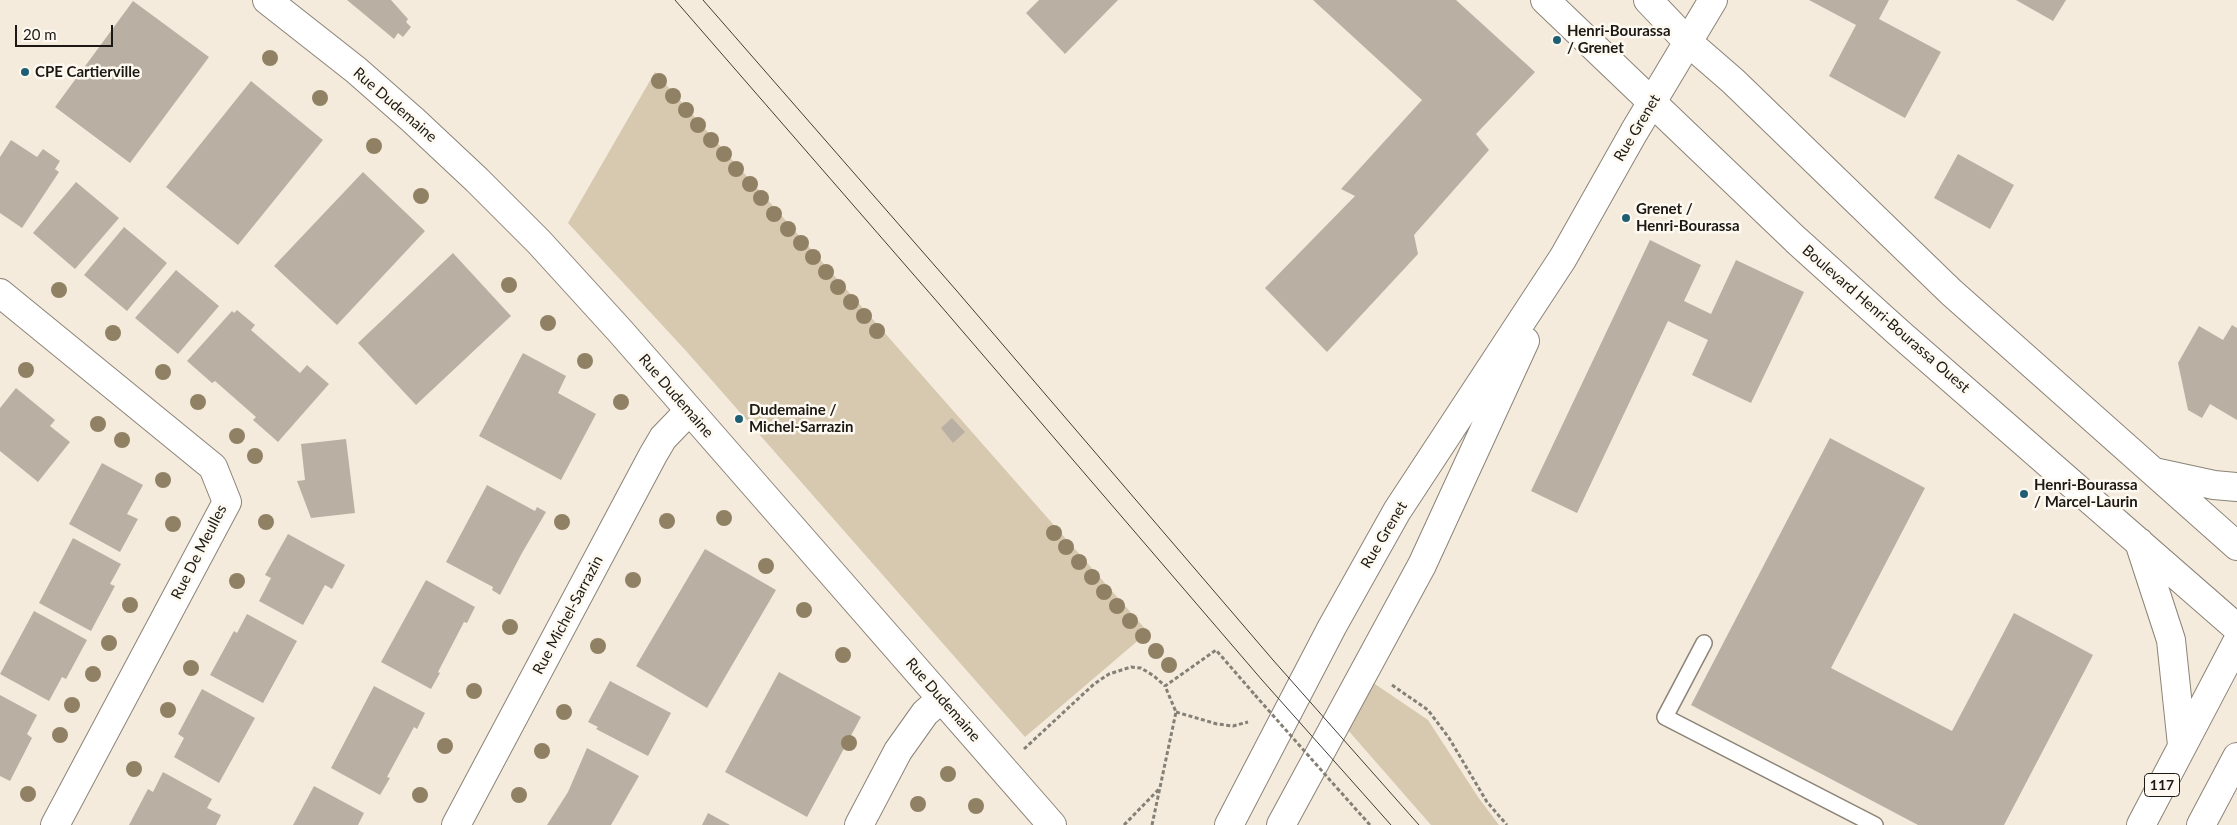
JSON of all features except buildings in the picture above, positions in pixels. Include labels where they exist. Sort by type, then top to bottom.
[{"type":"street","name":"Rue Dudemaine","points":[[267,0],[356,70],[477,180],[545,249],[1052,825]]},
{"type":"street","name":"Boulevard Henri-Bourassa Ouest","points":[[1544,0],[1862,300],[2237,628]]},
{"type":"street","points":[[1648,0],[1688,42],[1733,81],[1951,292],[2237,546]]},
{"type":"street","name":"Rue Grenet","points":[[1229,825],[1332,627],[1398,511],[1563,258],[1713,0]]},
{"type":"street","name":"Rue Grenet","points":[[1281,825],[1433,542],[1563,258]]},
{"type":"street","name":"Rue De Meulles","points":[[0,294],[213,468],[227,502],[55,825]]},
{"type":"street","name":"Rue Michel-Sarrazin","points":[[456,825],[653,455],[663,438],[689,412]]},
{"type":"street","points":[[2153,472],[2214,485],[2237,487]]},
{"type":"street","points":[[2139,542],[2171,640],[2182,745]]},
{"type":"street","name":"117","points":[[2141,825],[2237,642]]},
{"type":"street","points":[[859,825],[898,751],[925,714],[941,699]]},
{"type":"street","points":[[2207,814],[2237,757]]},
{"type":"street","points":[[2207,814],[2237,790]]},
{"type":"lane","points":[[1704,643],[1665,717],[1875,825]]},
{"type":"path","points":[[1165,686],[1216,650],[1370,825]]},
{"type":"path","points":[[1027,746],[1094,684],[1109,674],[1131,667],[1141,668],[1154,676],[1165,686],[1176,712],[1152,825]]},
{"type":"path","points":[[1388,682],[1428,710],[1448,738],[1487,802],[1507,825]]},
{"type":"path","points":[[1176,712],[1217,724],[1233,726],[1254,720]]},
{"type":"path","points":[[1124,825],[1160,787]]},
{"type":"shaded area","points":[[655,72],[1148,632],[1025,737],[687,352],[568,223]]},
{"type":"shaded area","points":[[1372,682],[1428,720],[1478,797],[1499,825],[1431,825],[1347,729]]},
{"type":"tram line","points":[[675,0],[1262,680],[1391,825]]},
{"type":"tram line","points":[[703,0],[956,290],[1273,660],[1419,825]]},
{"type":"place","name":"Henri-Bourassa / Grenet","points":[[1557,40]]},
{"type":"place","name":"CPE Cartierville","points":[[25,72]]},
{"type":"place","name":"Grenet / Henri-Bourassa","points":[[1626,218]]},
{"type":"place","name":"Dudemaine / Michel-Sarrazin","points":[[739,419]]},
{"type":"place","name":"Henri-Bourassa / Marcel-Laurin","points":[[2024,494]]}]
